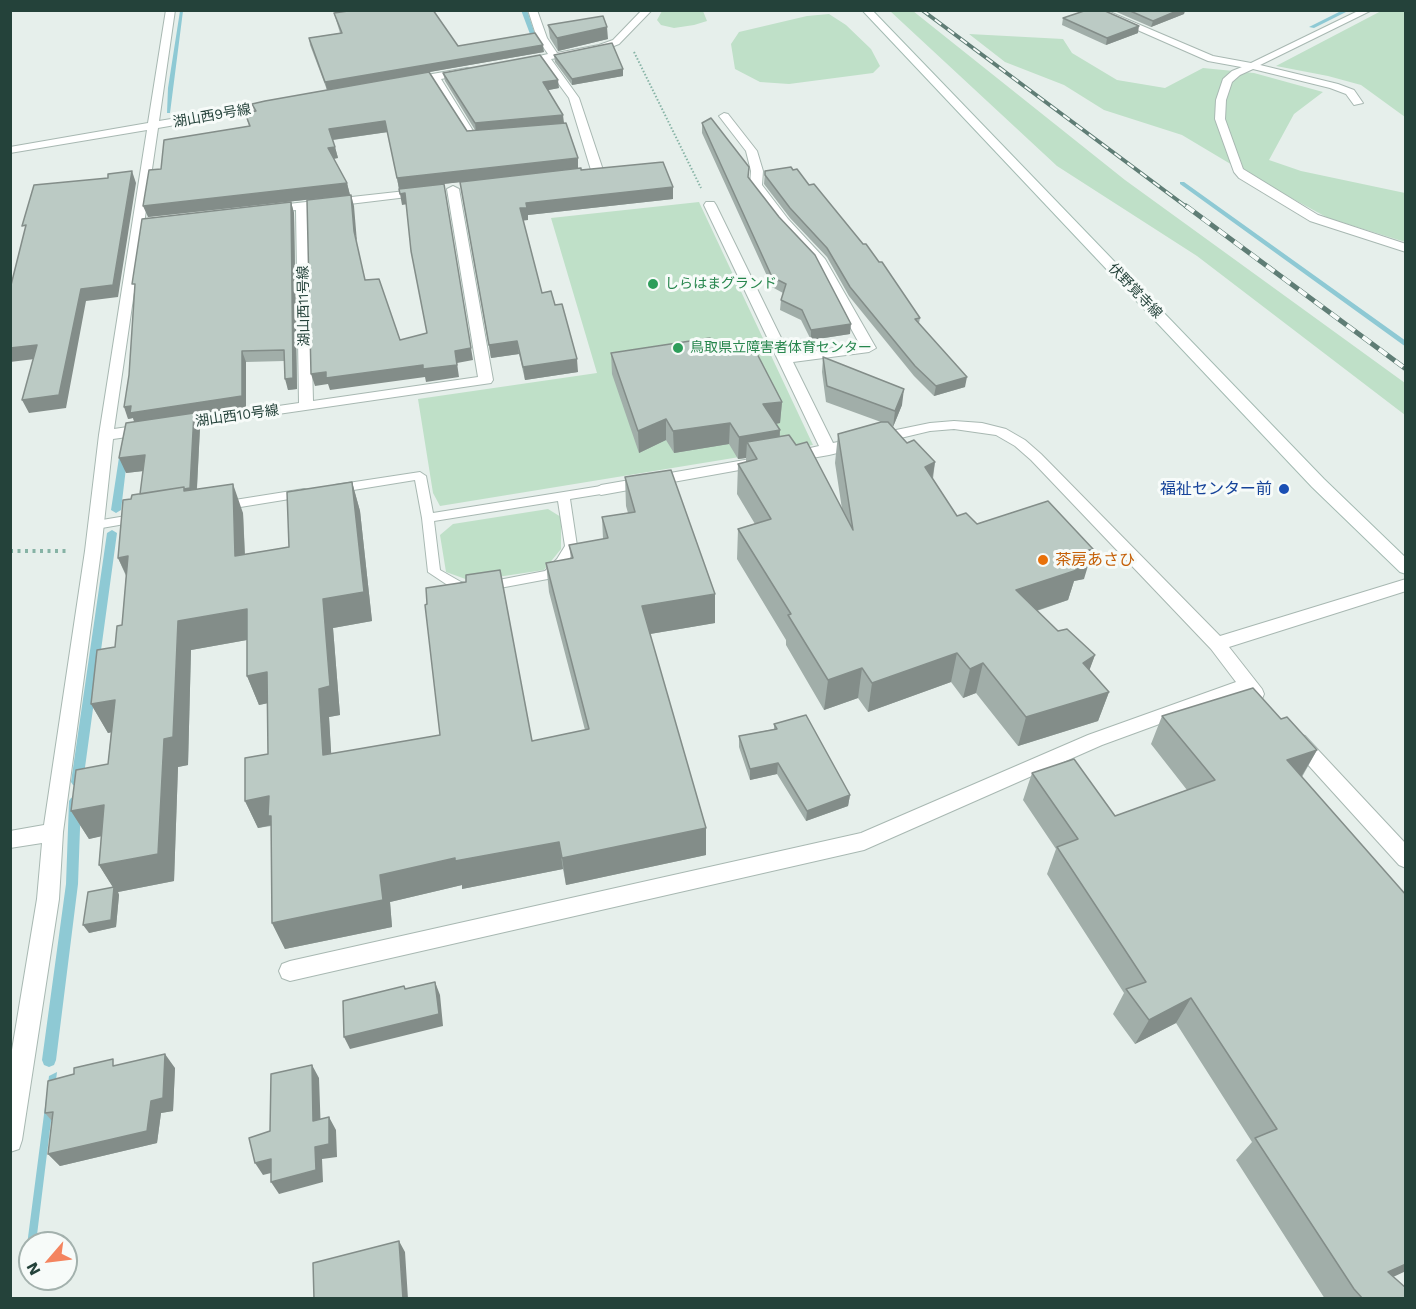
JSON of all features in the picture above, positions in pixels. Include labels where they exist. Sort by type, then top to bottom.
[{"type":"street","points":[[10,1140],[48,899],[53,832],[93,551],[106,435],[145,224],[153,126],[171,10]]},
{"type":"street","points":[[532,10],[549,57],[574,98],[578,128],[598,173],[564,177]]},
{"type":"street","points":[[501,65],[601,48],[618,41],[648,10]]},
{"type":"street","name":"伏野覚寺線","points":[[866,10],[1318,483],[1406,568]]},
{"type":"street","points":[[1096,10],[1211,59],[1252,66],[1334,86],[1350,92],[1358,103]]},
{"type":"street","points":[[1368,10],[1236,73],[1227,81],[1221,100],[1220,119],[1238,170],[1243,176],[1314,218],[1406,248]]},
{"type":"street","points":[[400,83],[479,69]]},
{"type":"street","points":[[435,77],[471,138],[494,136]]},
{"type":"street","name":"湖山西9号線","points":[[10,150],[294,101]]},
{"type":"street","points":[[724,116],[751,151],[757,171],[756,185],[784,222],[821,262],[870,348],[784,359]]},
{"type":"street","name":"湖山西10号線","points":[[106,435],[486,380],[459,189],[302,206]]},
{"type":"street","points":[[710,205],[829,450]]},
{"type":"street","points":[[256,211],[302,206]]},
{"type":"street","name":"湖山西11号線","points":[[302,206],[306,406]]},
{"type":"street","points":[[602,490],[829,450],[938,426],[963,426],[1001,432],[1020,443],[1036,457],[1217,644],[1263,703]]},
{"type":"street","points":[[1217,644],[1406,585]]},
{"type":"street","points":[[290,971],[864,841],[1095,740],[1247,685]]},
{"type":"street","points":[[1287,729],[1406,859]]},
{"type":"street","points":[[10,840],[53,832]]},
{"type":"lane","points":[[212,507],[420,476],[428,518],[434,572],[457,585],[473,589],[549,575],[562,562],[571,546],[563,496]]},
{"type":"lane","points":[[428,518],[602,490]]},
{"type":"lane","points":[[96,525],[154,516]]},
{"type":"path","points":[[618,41],[636,54],[701,188]]},
{"type":"path","points":[[10,551],[93,551]]},
{"type":"green space","points":[[1383,10],[1405,11],[1405,117],[1361,85],[1276,66]]},
{"type":"green space","points":[[662,11],[703,11],[707,21],[694,25],[674,28],[661,25],[657,20]]},
{"type":"green space","points":[[890,11],[913,11],[1125,180],[1405,383],[1405,415],[1197,256],[1057,166]]},
{"type":"green space","points":[[829,14],[846,25],[871,49],[880,66],[873,73],[789,84],[760,82],[735,69],[731,44],[739,32],[807,16]]},
{"type":"green space","points":[[969,34],[1063,39],[1072,53],[1117,80],[1165,88],[1203,68],[1254,73],[1323,92],[1294,114],[1269,160],[1301,171],[1405,193],[1405,242],[1328,218],[1182,135],[1104,110],[1064,85],[1005,62]]},
{"type":"green space","name":"鳥取県立障害者体育センター","points":[[699,202],[813,445],[440,506],[433,493],[418,399],[597,373],[551,218]]},
{"type":"green space","points":[[548,509],[561,517],[561,549],[544,570],[471,581],[446,572],[440,535],[453,524]]},
{"type":"water","points":[[180,11],[183,11],[170,113],[167,113],[168,88]]},
{"type":"water","points":[[57,1072],[37,1231],[29,1231],[49,1076]]},
{"type":"building","points":[[355,10],[433,10],[458,46],[535,33],[543,45],[325,82],[309,38],[342,33],[334,13]]},
{"type":"building","points":[[1087,10],[1103,10],[1139,26],[1107,38],[1063,18]]},
{"type":"building","points":[[1128,10],[1179,10],[1153,21]]},
{"type":"building","points":[[603,16],[607,27],[557,38],[548,25]]},
{"type":"building","points":[[612,43],[623,69],[572,79],[554,55]]},
{"type":"building","points":[[540,55],[558,80],[543,82],[563,115],[475,123],[443,73]]},
{"type":"building","points":[[429,72],[467,131],[566,123],[578,158],[397,178],[385,121],[329,129],[335,147],[328,148],[347,183],[143,206],[149,170],[161,169],[164,140],[250,126],[245,113],[256,111],[252,104]]},
{"type":"building","points":[[711,118],[749,167],[748,177],[779,217],[815,255],[851,324],[811,330],[802,310],[781,300],[786,284],[772,277],[702,123]]},
{"type":"building","points":[[663,162],[673,187],[526,203],[527,208],[520,208],[542,293],[551,291],[555,305],[562,304],[577,359],[523,367],[517,341],[489,345],[460,182],[581,168],[581,170]]},
{"type":"building","points":[[791,167],[793,170],[797,169],[809,185],[814,184],[863,244],[866,244],[879,262],[882,262],[920,318],[915,319],[967,377],[936,386],[915,366],[850,287],[827,248],[790,208],[765,175],[765,171]]},
{"type":"building","points":[[132,171],[113,285],[81,289],[59,395],[22,400],[37,345],[10,348],[10,289],[26,225],[22,226],[34,185],[108,178],[108,174]]},
{"type":"building","points":[[444,184],[471,348],[455,351],[457,365],[423,369],[423,365],[326,378],[326,372],[311,374],[307,200],[351,195],[354,231],[365,280],[379,279],[400,340],[427,333],[411,251],[405,193],[400,194],[399,189]]},
{"type":"building","points":[[291,202],[293,378],[285,379],[284,350],[242,351],[242,396],[130,413],[131,406],[124,407],[129,375],[135,284],[132,284],[142,219]]},
{"type":"building","points":[[710,338],[716,352],[753,346],[782,402],[763,404],[780,430],[739,437],[730,423],[673,431],[666,419],[638,431],[611,353]]},
{"type":"building","points":[[823,357],[904,389],[895,411],[827,386]]},
{"type":"building","points":[[194,413],[190,488],[140,494],[145,455],[119,458],[126,423]]},
{"type":"building","points":[[888,422],[907,443],[914,440],[935,462],[925,467],[957,516],[966,513],[977,524],[1048,501],[1093,549],[1064,556],[1077,570],[1016,590],[1058,631],[1067,629],[1095,655],[1083,663],[1109,692],[1026,717],[983,663],[970,669],[957,653],[872,683],[862,668],[828,680],[788,615],[791,614],[738,529],[771,519],[738,464],[757,459],[747,442],[789,435],[796,445],[807,442],[853,530],[838,434]]},
{"type":"building","points":[[671,470],[715,594],[642,606],[706,828],[562,858],[559,842],[455,861],[455,858],[380,875],[383,900],[272,923],[269,796],[245,801],[245,758],[268,754],[267,672],[247,676],[247,609],[178,621],[173,737],[164,739],[158,854],[99,865],[104,805],[71,811],[76,770],[108,764],[115,700],[91,704],[97,650],[115,647],[117,626],[122,625],[128,556],[118,558],[123,500],[131,499],[132,495],[184,487],[184,491],[233,484],[235,556],[289,547],[287,492],[352,482],[364,592],[323,599],[330,686],[319,689],[323,755],[440,735],[425,605],[427,604],[426,588],[466,582],[466,575],[500,570],[532,741],[589,729],[546,563],[573,558],[569,545],[608,538],[602,517],[635,512],[625,477]]},
{"type":"building","points":[[1253,688],[1281,719],[1287,717],[1317,750],[1287,760],[1406,895],[1406,1264],[1388,1272],[1406,1288],[1406,1299],[1363,1299],[1354,1289],[1255,1138],[1277,1129],[1191,998],[1149,1020],[1126,989],[1146,982],[1057,847],[1078,839],[1032,773],[1074,759],[1115,816],[1215,780],[1162,716]]},
{"type":"building","points":[[806,715],[850,795],[807,811],[778,763],[750,769],[739,736],[777,729],[774,724]]},
{"type":"building","points":[[114,887],[111,920],[83,925],[88,892]]},
{"type":"building","points":[[435,982],[439,1014],[344,1037],[343,1001],[404,986],[405,989]]},
{"type":"building","points":[[165,1054],[163,1098],[151,1101],[147,1131],[48,1154],[53,1112],[45,1113],[48,1081],[74,1074],[74,1068],[113,1059],[113,1066]]},
{"type":"building","points":[[312,1065],[313,1121],[329,1117],[329,1144],[315,1147],[316,1170],[271,1182],[271,1159],[255,1163],[249,1138],[270,1131],[271,1074]]},
{"type":"building","points":[[399,1241],[403,1299],[314,1299],[313,1263]]},
{"type":"waterway","points":[[524,10],[528,22]]},
{"type":"waterway","points":[[1312,27],[1348,10]]},
{"type":"waterway","points":[[529,24],[536,42]]},
{"type":"waterway","points":[[1182,183],[1406,345]]},
{"type":"waterway","points":[[116,510],[124,451]]},
{"type":"waterway","points":[[77,782],[112,533]]},
{"type":"waterway","points":[[49,1060],[72,884],[75,801]]},
{"type":"railway","points":[[922,10],[1188,208]]},
{"type":"railway","points":[[1186,206],[1406,369]]},
{"type":"place","name":"しらはまグランド","points":[[653,284]]},
{"type":"place","name":"鳥取県立障害者体育センター","points":[[678,348]]},
{"type":"place","name":"福祉センター前","points":[[1284,489]]},
{"type":"place","name":"茶房あさひ","points":[[1043,560]]}]
